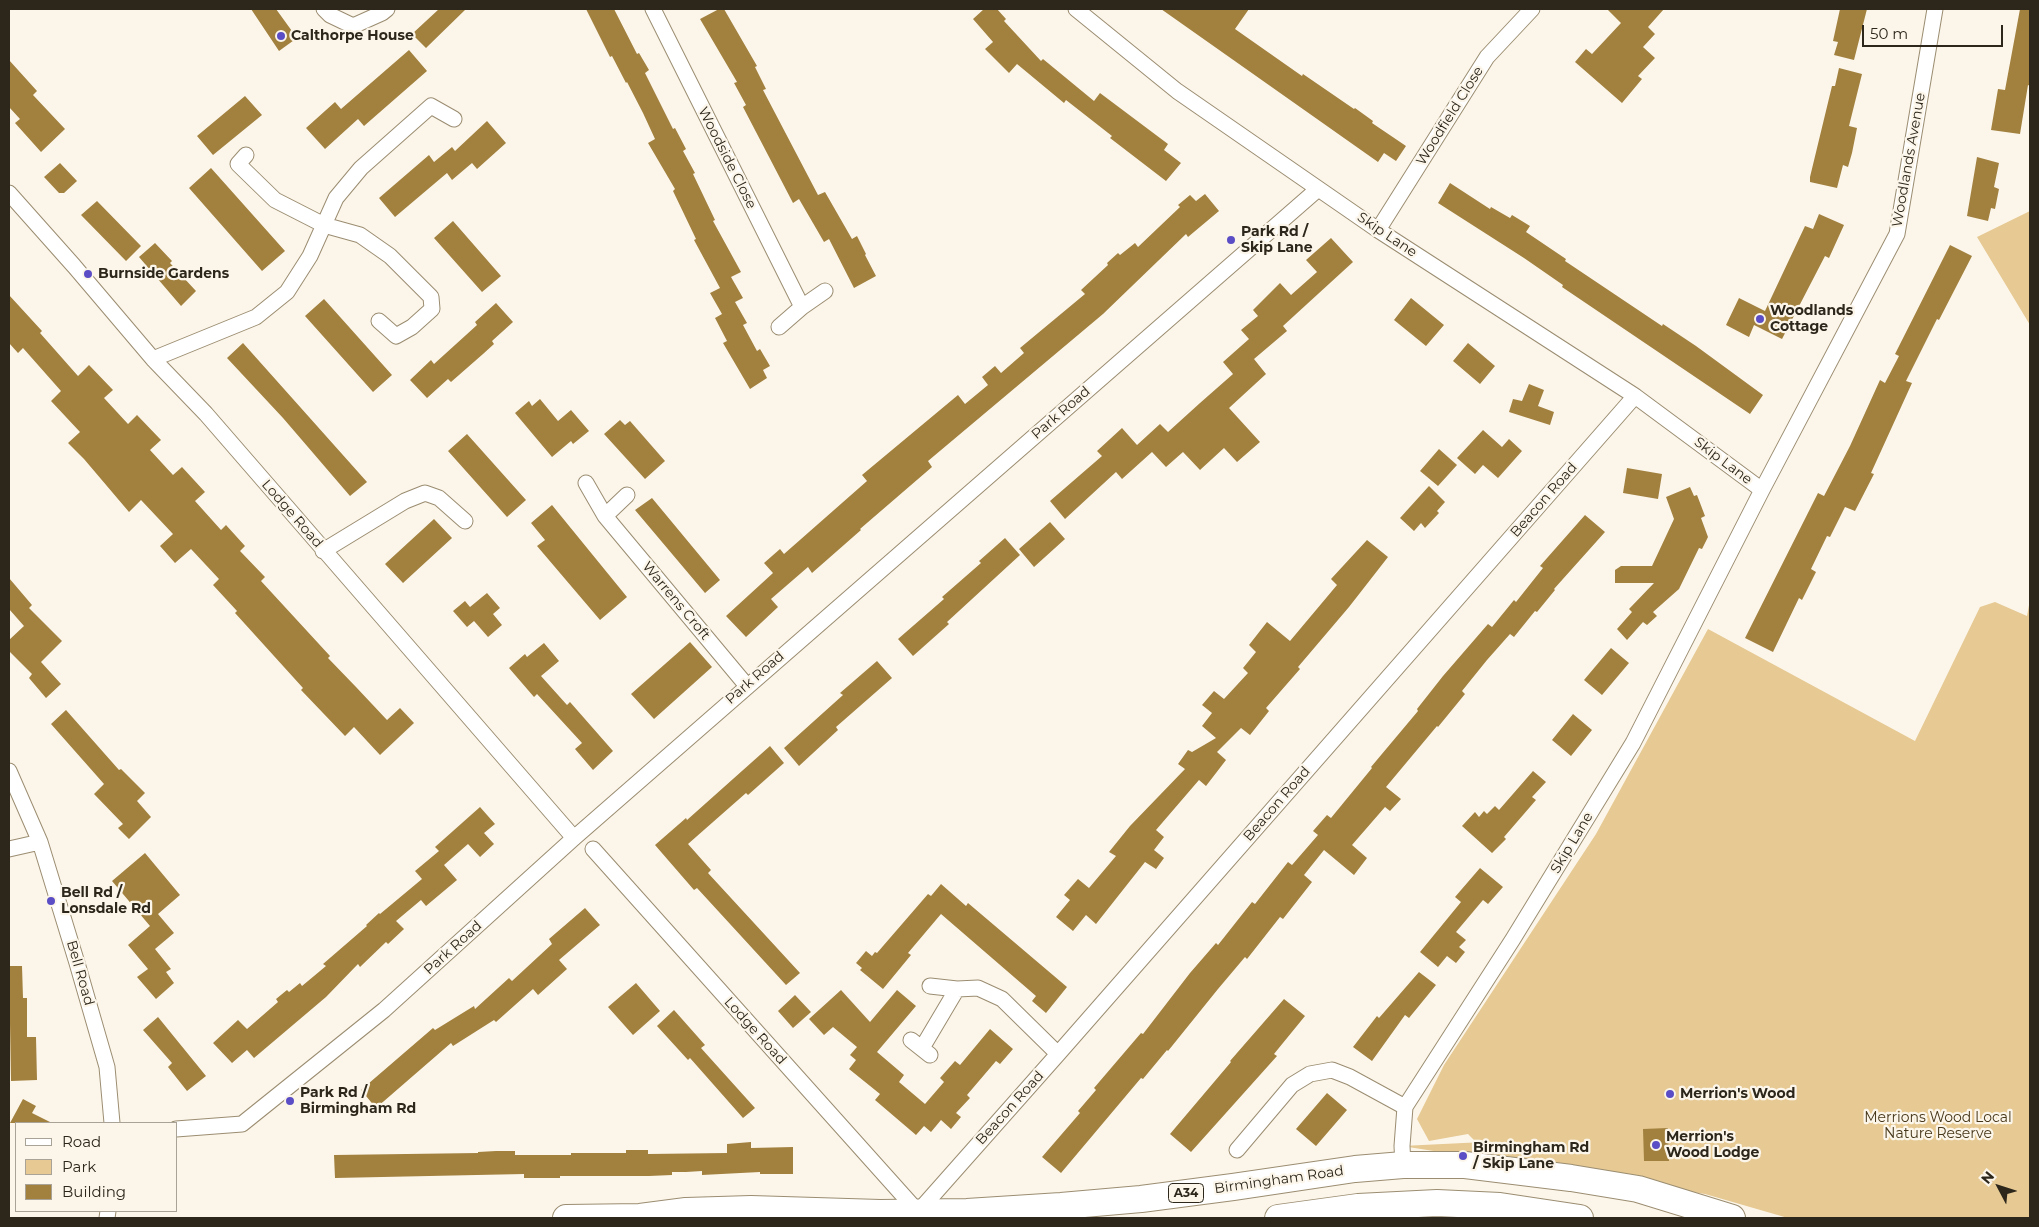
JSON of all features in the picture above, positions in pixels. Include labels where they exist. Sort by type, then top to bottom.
[{"type":"highway","name":"Birmingham Road","points":[[566,1218],[643,1217],[686,1211],[751,1209],[873,1216],[918,1212],[968,1215],[1141,1199],[1233,1188],[1355,1169],[1403,1165],[1465,1165],[1581,1179],[1638,1189],[1732,1218]]},
{"type":"highway","points":[[1278,1218],[1358,1207],[1437,1203],[1500,1206],[1580,1218]]},
{"type":"street","points":[[327,12],[354,26],[382,14],[387,9]]},
{"type":"street","name":"Woodside Close","points":[[653,9],[802,307]]},
{"type":"street","name":"Skip Lane","points":[[1076,9],[1177,91],[1378,230],[1635,396],[1762,490],[1633,743],[1513,939],[1405,1108],[1402,1146],[1403,1165]]},
{"type":"street","name":"Woodfield Close","points":[[1378,230],[1487,57],[1532,9]]},
{"type":"street","name":"Woodlands Avenue","points":[[1762,490],[1897,234],[1936,9]]},
{"type":"street","points":[[153,359],[256,317],[287,292],[310,256],[336,198],[361,168],[431,106],[454,118]]},
{"type":"street","points":[[246,154],[238,164],[275,200],[324,225],[360,235],[390,256],[431,297],[432,308],[412,327],[396,336],[379,321]]},
{"type":"street","name":"Park Road","points":[[178,1129],[242,1124],[384,1010],[574,838],[1318,189]]},
{"type":"street","name":"Lodge Road","points":[[9,193],[153,359],[206,414],[574,838]]},
{"type":"street","points":[[779,327],[802,307],[825,291]]},
{"type":"street","name":"Beacon Road","points":[[918,1212],[1635,396]]},
{"type":"street","name":"Warrens Croft","points":[[586,483],[605,516],[747,686]]},
{"type":"street","points":[[323,551],[405,501],[424,493],[439,498],[466,521]]},
{"type":"street","points":[[605,516],[627,496]]},
{"type":"street","name":"Bell Road","points":[[9,771],[40,842],[107,1067],[112,1122]]},
{"type":"street","points":[[9,849],[40,842]]},
{"type":"street","name":"Lodge Road","points":[[593,849],[918,1212]]},
{"type":"street","points":[[930,986],[957,989],[978,988],[1002,999],[1058,1054]]},
{"type":"street","points":[[921,1048],[957,989]]},
{"type":"street","points":[[1238,1150],[1292,1085],[1310,1074],[1332,1070],[1350,1077],[1405,1108]]},
{"type":"green space","points":[[2030,211],[2030,325],[1977,237]]},
{"type":"green space","name":"Merrions Wood Local Nature Reserve","points":[[2030,600],[2030,1218],[1788,1218],[1705,1194],[1402,1146],[1484,1142],[1474,1140],[1468,1134],[1429,1141],[1417,1119],[1444,1065],[1596,834],[1708,629],[1915,741],[1980,607],[1995,602],[2027,616]]},
{"type":"building","points":[[251,9],[276,9],[297,38],[279,51]]},
{"type":"building","points":[[439,9],[466,9],[426,48],[412,34]]},
{"type":"building","points":[[586,9],[614,9],[637,54],[639,53],[649,70],[645,73],[673,129],[675,128],[686,149],[683,151],[695,173],[693,174],[715,220],[713,221],[741,272],[731,277],[743,298],[735,302],[747,323],[743,325],[757,351],[760,349],[770,366],[763,370],[767,378],[750,389],[723,343],[727,341],[715,318],[722,314],[710,293],[720,288],[694,240],[696,239],[673,191],[675,189],[648,143],[655,139],[643,113],[612,56],[610,57]]},
{"type":"building","points":[[719,9],[724,9],[757,66],[755,67],[766,89],[763,90],[818,195],[825,192],[852,239],[857,236],[866,254],[876,276],[854,288],[829,239],[824,242],[799,199],[793,203],[743,107],[746,105],[734,83],[737,82],[700,19]]},
{"type":"building","points":[[984,9],[997,9],[1006,19],[1004,21],[1041,61],[1043,59],[1094,101],[1100,93],[1168,144],[1164,150],[1181,163],[1166,181],[1110,138],[1112,136],[1066,100],[1064,103],[1017,64],[1009,73],[985,49],[993,42],[973,19]]},
{"type":"building","points":[[1161,9],[1249,9],[1235,29],[1302,76],[1303,74],[1355,108],[1373,121],[1372,123],[1406,146],[1396,161],[1384,153],[1378,162]]},
{"type":"building","points":[[1607,9],[1664,9],[1648,27],[1655,34],[1643,47],[1655,58],[1638,76],[1642,79],[1622,103],[1575,62],[1586,49],[1592,54],[1621,23]]},
{"type":"building","points":[[1840,9],[1867,9],[1854,60],[1834,55],[1838,42],[1833,41]]},
{"type":"building","points":[[2020,9],[2030,9],[2030,86],[2028,85],[2020,134],[1991,130],[1998,89],[2005,90]]},
{"type":"building","points":[[409,50],[427,71],[364,126],[358,119],[325,149],[306,128],[335,102],[341,109]]},
{"type":"building","points":[[9,60],[37,91],[33,95],[65,129],[41,152],[15,123],[20,119],[9,107]]},
{"type":"building","points":[[1839,68],[1862,74],[1849,126],[1857,128],[1852,153],[1848,167],[1843,165],[1837,188],[1810,182],[1810,177],[1832,86],[1835,86]]},
{"type":"building","points":[[245,96],[262,115],[213,155],[197,136]]},
{"type":"building","points":[[487,121],[506,143],[477,169],[472,163],[452,180],[447,173],[395,217],[379,198],[429,155],[434,162],[452,147],[455,151]]},
{"type":"building","points":[[1977,157],[1999,163],[1994,187],[1999,189],[1995,209],[1991,208],[1988,221],[1967,216]]},
{"type":"building","points":[[60,163],[77,181],[64,193],[59,193],[44,177]]},
{"type":"building","points":[[211,168],[285,251],[262,271],[189,188]]},
{"type":"building","points":[[1450,183],[1490,209],[1491,207],[1510,218],[1512,215],[1530,226],[1526,232],[1566,259],[1565,261],[1662,326],[1663,324],[1696,346],[1763,395],[1750,414],[1562,287],[1563,285],[1524,258],[1438,203]]},
{"type":"building","points":[[1205,194],[1219,211],[1188,237],[1186,234],[1103,314],[928,461],[932,467],[812,573],[808,567],[771,599],[778,607],[746,637],[726,616],[773,573],[764,563],[780,549],[784,554],[867,481],[862,475],[958,395],[965,404],[988,385],[982,377],[995,366],[1001,373],[1024,353],[1020,348],[1085,294],[1081,290],[1118,253],[1120,255],[1135,243],[1138,247],[1190,195],[1196,201]]},
{"type":"building","points":[[97,201],[141,246],[126,261],[81,215]]},
{"type":"building","points":[[1819,214],[1844,225],[1829,258],[1825,256],[1782,339],[1754,325],[1749,337],[1726,325],[1739,298],[1765,311],[1805,226],[1813,229]]},
{"type":"building","points":[[453,221],[501,276],[482,292],[434,238]]},
{"type":"building","points":[[1331,238],[1353,262],[1283,326],[1287,331],[1254,359],[1266,374],[1229,408],[1260,442],[1237,462],[1224,448],[1200,470],[1183,452],[1166,467],[1152,452],[1122,479],[1116,472],[1065,519],[1050,501],[1102,456],[1097,451],[1122,428],[1137,445],[1160,424],[1168,432],[1233,374],[1223,362],[1249,339],[1241,330],[1258,316],[1253,310],[1280,283],[1291,295],[1317,272],[1306,260]]},
{"type":"building","points":[[155,243],[172,261],[170,263],[196,291],[181,306],[139,257]]},
{"type":"building","points":[[1950,245],[1972,256],[1939,320],[1937,319],[1906,381],[1912,383],[1871,473],[1874,474],[1855,511],[1845,507],[1830,537],[1827,536],[1811,569],[1816,572],[1802,600],[1799,598],[1773,652],[1745,638],[1818,493],[1824,496],[1850,446],[1880,380],[1885,383],[1899,356],[1895,354]]},
{"type":"building","points":[[9,295],[42,331],[40,333],[78,376],[89,365],[113,390],[104,398],[128,424],[137,415],[161,440],[150,450],[173,475],[182,467],[205,492],[195,501],[221,530],[226,525],[245,546],[240,551],[265,577],[261,581],[330,656],[328,658],[387,720],[400,708],[414,723],[380,755],[354,727],[345,736],[301,690],[303,688],[235,613],[237,611],[213,585],[219,579],[191,549],[175,563],[160,546],[173,534],[141,500],[129,512],[68,443],[80,432],[51,401],[61,391],[23,348],[18,353],[9,343]]},
{"type":"building","points":[[1411,298],[1444,325],[1426,346],[1394,320]]},
{"type":"building","points":[[324,299],[392,375],[373,392],[305,316]]},
{"type":"building","points":[[496,303],[513,322],[492,341],[494,344],[483,354],[451,382],[448,379],[427,398],[410,380],[431,360],[434,364],[477,325],[475,322]]},
{"type":"building","points":[[243,343],[367,482],[350,496],[283,418],[227,358]]},
{"type":"building","points":[[1468,343],[1495,366],[1480,384],[1453,361]]},
{"type":"building","points":[[1529,384],[1544,390],[1538,406],[1554,412],[1550,425],[1509,412],[1513,399],[1522,401]]},
{"type":"building","points":[[540,399],[558,421],[571,410],[589,431],[573,444],[571,441],[552,457],[515,413],[529,401],[532,406]]},
{"type":"building","points":[[620,420],[625,425],[630,421],[665,461],[645,479],[604,434]]},
{"type":"building","points":[[1483,430],[1502,447],[1509,439],[1522,451],[1498,478],[1483,465],[1475,474],[1457,458]]},
{"type":"building","points":[[467,434],[526,500],[507,517],[448,451]]},
{"type":"building","points":[[1439,449],[1457,465],[1438,486],[1420,471]]},
{"type":"building","points":[[1627,468],[1662,474],[1658,499],[1623,493]]},
{"type":"building","points":[[1429,486],[1445,502],[1437,511],[1439,513],[1425,528],[1421,523],[1414,531],[1400,518]]},
{"type":"building","points":[[1690,487],[1694,496],[1697,495],[1705,516],[1701,518],[1708,537],[1702,549],[1699,548],[1679,589],[1653,612],[1657,616],[1647,625],[1643,622],[1627,640],[1617,629],[1632,612],[1629,609],[1654,583],[1615,583],[1615,570],[1621,566],[1652,566],[1674,519],[1666,497]]},
{"type":"building","points":[[652,498],[720,580],[705,593],[635,510]]},
{"type":"building","points":[[552,505],[627,597],[600,620],[537,546],[545,540],[531,523]]},
{"type":"building","points":[[1585,515],[1605,532],[1514,637],[1510,634],[1487,660],[1462,691],[1465,694],[1386,787],[1401,799],[1390,811],[1385,807],[1352,845],[1367,858],[1354,875],[1324,850],[1304,875],[1312,882],[1283,919],[1280,917],[1247,959],[1245,957],[1168,1051],[1143,1079],[1141,1078],[1061,1173],[1042,1157],[1080,1113],[1078,1111],[1096,1090],[1094,1088],[1141,1033],[1143,1034],[1190,973],[1216,943],[1218,945],[1252,902],[1255,904],[1288,862],[1292,865],[1318,835],[1313,831],[1327,815],[1331,818],[1418,711],[1417,709],[1443,676],[1488,624],[1492,627],[1514,600],[1516,602],[1543,568],[1540,566]]},
{"type":"building","points":[[434,519],[452,538],[403,583],[385,564]]},
{"type":"building","points":[[1050,522],[1065,539],[1034,567],[1019,549]]},
{"type":"building","points":[[1005,538],[1020,555],[913,656],[898,639],[944,599],[942,597],[981,563],[979,561]]},
{"type":"building","points":[[1367,540],[1388,557],[1298,667],[1300,669],[1266,708],[1269,711],[1250,735],[1241,728],[1217,752],[1226,760],[1206,786],[1199,780],[1156,830],[1164,837],[1154,850],[1164,858],[1156,869],[1145,862],[1096,924],[1086,915],[1073,931],[1056,917],[1070,900],[1064,895],[1078,879],[1089,888],[1116,856],[1109,852],[1130,826],[1185,769],[1178,764],[1188,750],[1192,752],[1216,738],[1202,726],[1212,713],[1202,705],[1214,691],[1224,699],[1248,673],[1243,668],[1256,652],[1249,645],[1267,622],[1290,641],[1337,585],[1331,579]]},
{"type":"building","points":[[9,578],[32,605],[29,608],[62,641],[41,662],[61,684],[46,698],[29,678],[32,674],[9,651],[9,640],[24,626],[9,609]]},
{"type":"building","points":[[487,593],[500,608],[493,614],[502,625],[488,637],[474,621],[467,627],[453,611],[465,601],[470,607]]},
{"type":"building","points":[[690,642],[712,667],[654,719],[631,694]]},
{"type":"building","points":[[544,643],[559,661],[541,676],[567,705],[570,702],[613,751],[593,770],[575,749],[582,743],[537,694],[534,697],[509,668],[525,654],[527,657]]},
{"type":"building","points":[[1611,648],[1629,663],[1602,695],[1584,680]]},
{"type":"building","points":[[877,661],[892,678],[836,727],[838,730],[799,766],[784,748],[843,695],[840,693]]},
{"type":"building","points":[[66,710],[119,770],[121,769],[145,793],[137,801],[151,817],[129,839],[118,828],[123,824],[94,794],[104,784],[51,724]]},
{"type":"building","points":[[1573,714],[1592,730],[1571,756],[1552,740]]},
{"type":"building","points":[[770,746],[784,763],[748,795],[746,793],[688,844],[711,870],[708,873],[800,973],[786,985],[697,888],[694,890],[655,845],[686,818],[687,820]]},
{"type":"building","points":[[1533,771],[1546,782],[1532,797],[1536,800],[1504,837],[1506,839],[1492,853],[1462,826],[1475,812],[1479,817],[1484,811],[1487,814],[1495,806],[1499,810]]},
{"type":"building","points":[[480,807],[495,824],[484,833],[494,844],[480,857],[468,844],[444,865],[457,880],[426,906],[421,900],[396,921],[404,929],[388,944],[386,942],[360,967],[358,964],[326,997],[254,1058],[247,1050],[232,1063],[213,1043],[238,1020],[247,1029],[278,1002],[276,999],[287,990],[289,992],[300,983],[302,986],[326,966],[323,964],[367,926],[379,913],[422,879],[415,871],[439,851],[435,847]]},
{"type":"building","points":[[145,853],[180,895],[158,914],[174,933],[155,949],[171,969],[166,972],[174,983],[156,999],[137,977],[148,969],[128,945],[150,926],[112,881]]},
{"type":"building","points":[[1480,868],[1503,887],[1488,904],[1483,900],[1456,932],[1466,940],[1459,947],[1465,952],[1456,963],[1447,956],[1438,967],[1420,952],[1461,902],[1455,897]]},
{"type":"building","points":[[941,884],[966,906],[968,903],[1067,987],[1046,1013],[1032,1001],[1036,996],[941,914],[908,953],[911,955],[883,989],[860,970],[862,968],[856,963],[866,951],[872,956],[875,952],[877,953],[928,894],[931,896]]},
{"type":"building","points":[[585,908],[600,925],[559,960],[567,969],[538,995],[533,989],[496,1022],[494,1020],[453,1046],[451,1043],[376,1108],[361,1090],[433,1028],[435,1030],[474,1006],[475,1009],[509,978],[512,981],[552,944],[549,939]]},
{"type":"building","points":[[9,966],[22,966],[23,998],[27,998],[27,1037],[36,1037],[37,1080],[11,1081]]},
{"type":"building","points":[[1419,972],[1436,985],[1409,1018],[1405,1015],[1372,1061],[1353,1047],[1377,1016],[1379,1018]]},
{"type":"building","points":[[636,983],[660,1011],[633,1035],[608,1007]]},
{"type":"building","points":[[841,990],[870,1022],[897,990],[916,1006],[877,1052],[904,1075],[899,1082],[925,1104],[944,1082],[940,1078],[955,1061],[960,1065],[990,1029],[1013,1049],[1000,1064],[996,1061],[967,1095],[970,1098],[956,1113],[961,1117],[951,1129],[941,1120],[931,1132],[924,1126],[916,1135],[875,1100],[880,1094],[849,1069],[856,1060],[850,1055],[857,1047],[833,1027],[824,1035],[809,1019]]},
{"type":"building","points":[[795,995],[811,1012],[793,1028],[778,1011]]},
{"type":"building","points":[[1284,999],[1305,1016],[1274,1054],[1277,1056],[1191,1152],[1170,1134]]},
{"type":"building","points":[[674,1010],[705,1045],[701,1048],[755,1108],[743,1118],[690,1058],[688,1060],[657,1026]]},
{"type":"building","points":[[158,1017],[206,1076],[187,1091],[168,1067],[172,1063],[143,1030]]},
{"type":"building","points":[[1327,1093],[1347,1110],[1316,1146],[1296,1129]]},
{"type":"building","points":[[23,1099],[36,1106],[32,1113],[50,1122],[15,1122],[10,1123]]},
{"type":"building","name":"Merrion's Wood Lodge","points":[[1668,1128],[1669,1161],[1644,1161],[1643,1129]]},
{"type":"building","points":[[751,1142],[751,1148],[793,1147],[793,1174],[760,1174],[760,1172],[702,1175],[702,1171],[672,1172],[672,1175],[560,1176],[560,1178],[524,1178],[524,1174],[335,1178],[334,1155],[515,1151],[515,1155],[571,1155],[571,1153],[626,1153],[626,1150],[648,1150],[648,1154],[727,1153],[727,1144]]},
{"type":"place","name":"Calthorpe House","points":[[281,36]]},
{"type":"place","name":"Park Rd / Skip Lane","points":[[1231,240]]},
{"type":"place","name":"Burnside Gardens","points":[[88,274]]},
{"type":"place","name":"Woodlands Cottage","points":[[1760,319]]},
{"type":"place","name":"Bell Rd / Lonsdale Rd","points":[[51,901]]},
{"type":"place","name":"Merrion's Wood","points":[[1670,1094]]},
{"type":"place","name":"Park Rd / Birmingham Rd","points":[[290,1101]]},
{"type":"place","name":"Merrion's Wood Lodge","points":[[1656,1145]]},
{"type":"place","name":"Birmingham Rd / Skip Lane","points":[[1463,1156]]}]
